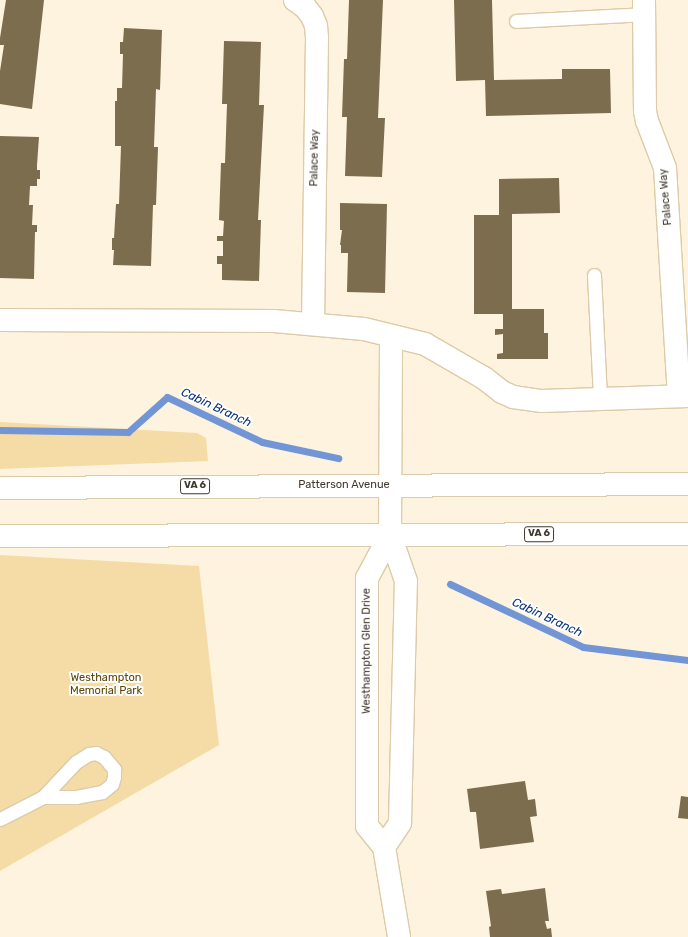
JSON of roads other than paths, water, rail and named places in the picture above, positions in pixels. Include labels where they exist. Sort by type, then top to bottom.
[{"type":"street","name":"Palace Way","points":[[295,0],[305,7],[312,16],[316,26],[317,38],[313,324]]},
{"type":"street","name":"Palace Way","points":[[0,320],[274,321],[364,329],[425,344],[513,397],[542,401],[683,396],[665,168],[645,111],[644,7]]},
{"type":"street","points":[[384,848],[400,822],[406,589],[406,581],[390,535],[389,485],[391,336]]},
{"type":"street","name":"Patterson Avenue","points":[[0,488],[688,484]]},
{"type":"street","name":"VA 6","points":[[0,536],[688,534]]},
{"type":"street","name":"Westhampton Glen Drive","points":[[390,535],[368,578],[367,826],[384,848],[399,937]]},
{"type":"lane","points":[[516,21],[644,7]]},
{"type":"lane","points":[[594,275],[600,399]]},
{"type":"lane","points":[[0,819],[43,797],[76,762],[89,754],[96,753],[104,757],[114,769],[112,784],[102,792],[76,797],[43,797]]},
{"type":"waterway","name":"Cabin Branch","points":[[0,430],[128,432],[167,397],[262,442],[338,458]]},
{"type":"waterway","name":"Cabin Branch","points":[[450,584],[583,647],[688,660]]},
{"type":"park label","name":"Westhampton Memorial Park","points":[[106,685]]}]
